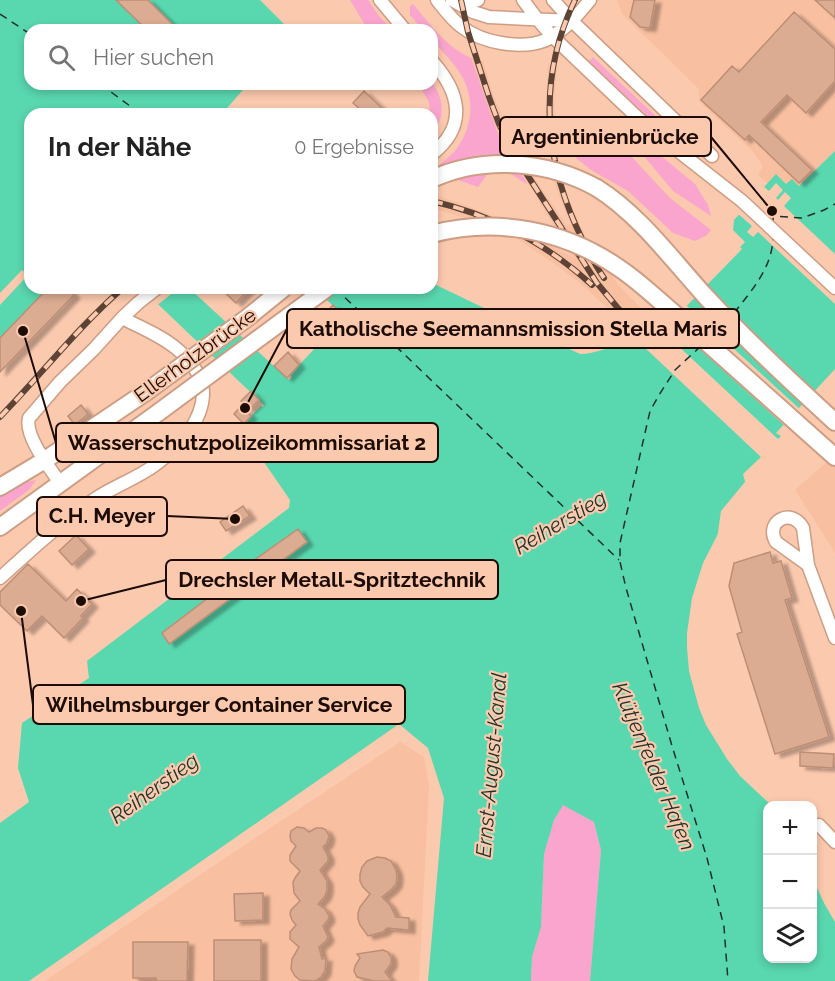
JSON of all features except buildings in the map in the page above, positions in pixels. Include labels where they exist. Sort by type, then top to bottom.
[{"type":"main road","points":[[438,176],[475,166],[512,164],[567,174],[597,188],[627,211],[745,337],[835,422]]},
{"type":"main road","points":[[438,233],[480,226],[522,229],[561,238],[592,252],[618,267],[646,289],[835,457]]},
{"type":"main road","name":"Ellerholzbrücke","points":[[0,487],[45,460],[146,392],[277,294]]},
{"type":"main road","name":"Ellerholzbrücke","points":[[0,527],[319,294]]},
{"type":"street","points":[[380,0],[400,24]]},
{"type":"street","points":[[438,0],[451,18],[468,32],[488,40],[512,44],[544,41],[590,0]]},
{"type":"street","points":[[457,3],[478,0]]},
{"type":"street","points":[[523,0],[552,36],[663,140],[742,201],[835,288]]},
{"type":"street","points":[[553,0],[712,156]]},
{"type":"street","points":[[457,3],[489,17],[538,20],[570,18]]},
{"type":"street","points":[[438,69],[450,85],[456,99],[456,116],[450,133],[438,148]]},
{"type":"street","points":[[60,483],[31,435],[29,418],[60,382],[122,318],[149,294]]},
{"type":"street","points":[[0,578],[80,510],[103,494],[155,465],[179,443],[199,413],[203,397],[202,384],[185,356],[169,343],[122,318]]},
{"type":"street","points":[[808,565],[835,638]]},
{"type":"street","points":[[819,825],[834,838]]},
{"type":"shaded area","points":[[350,0],[368,0],[387,24],[364,24]]},
{"type":"shaded area","points":[[617,0],[835,0],[835,151],[799,186],[787,184],[777,175],[768,184],[758,175],[763,166],[753,152],[699,101],[699,89],[622,14]]},
{"type":"shaded area","points":[[413,4],[430,24],[418,24],[410,15],[410,6]]},
{"type":"shaded area","points":[[438,33],[454,48],[471,58],[498,134],[528,185],[505,170],[488,173],[478,187],[438,173],[438,166],[454,152],[460,143],[470,113],[465,83],[454,64],[438,47]]},
{"type":"shaded area","points":[[593,57],[664,124],[696,149],[697,155],[661,129],[589,61]]},
{"type":"shaded area","points":[[471,58],[483,61],[504,120],[538,183],[567,226],[571,224],[556,188],[545,128],[548,64],[557,66],[554,102],[556,146],[563,186],[583,232],[599,259],[616,282],[659,328],[643,346],[610,310],[579,282],[516,238],[479,222],[438,210],[438,196],[501,219],[574,258],[498,134]]},
{"type":"shaded area","points":[[422,90],[436,90],[439,96],[442,109],[438,124],[438,108],[430,108],[429,102]]},
{"type":"shaded area","points":[[600,123],[670,198],[711,230],[707,235],[695,241],[673,233],[628,191],[591,170],[576,158]]},
{"type":"shaded area","points":[[632,132],[695,184],[708,205],[711,216],[673,191],[628,137]]},
{"type":"shaded area","points":[[830,459],[835,464],[835,554],[795,490]]},
{"type":"shaded area","points":[[36,480],[29,490],[0,511],[0,495],[21,483]]},
{"type":"shaded area","points":[[400,742],[424,757],[429,786],[419,981],[45,981],[185,885]]},
{"type":"shaded area","points":[[563,804],[594,822],[601,850],[590,981],[531,981],[532,957],[541,927],[544,854],[554,820]]},
{"type":"water","points":[[0,0],[260,0],[284,24],[24,24],[24,90],[243,90],[227,108],[24,108],[24,294],[60,294],[0,356]]},
{"type":"water","points":[[835,151],[835,369],[776,433],[781,436],[743,474],[745,482],[721,511],[715,553],[711,613],[713,664],[724,707],[776,801],[763,801],[763,963],[817,963],[817,888],[835,922],[835,981],[590,981],[601,850],[594,822],[563,805],[554,820],[544,854],[541,927],[532,957],[531,981],[428,981],[444,798],[428,748],[399,724],[29,981],[0,981],[0,823],[29,802],[18,768],[22,723],[89,678],[87,661],[289,508],[290,500],[240,427],[264,405],[147,294],[196,294],[289,380],[292,377],[290,375],[341,320],[345,320],[344,316],[320,294],[438,294],[438,286],[580,354],[624,345],[645,349],[742,249],[740,247],[745,242],[733,230],[734,220],[776,174],[786,184],[792,179],[799,186]]},
{"type":"pier","points":[[776,183],[783,190],[776,198],[778,200],[785,192],[791,198],[784,206],[835,254],[835,304],[758,232],[753,237],[747,232],[752,226],[737,213],[762,185],[769,191]]},
{"type":"pier","points":[[22,270],[24,272],[24,279],[0,305],[0,293]]},
{"type":"pier","points":[[144,294],[171,294],[156,306]]},
{"type":"pier","points":[[686,305],[801,410],[786,427],[669,321]]},
{"type":"pier","points":[[660,329],[779,440],[762,458],[643,346]]},
{"type":"pier","points":[[722,526],[714,613],[717,674],[728,709],[778,801],[767,801],[740,776],[706,725],[699,708],[689,671],[687,633],[692,598],[703,563]]},
{"type":"ferry route","points":[[0,14],[24,30]]},
{"type":"ferry route","points":[[108,90],[133,108]]},
{"type":"ferry route","points":[[773,223],[773,216],[802,218],[835,204]]},
{"type":"ferry route","points":[[734,313],[765,268],[773,236]]},
{"type":"ferry route","points":[[341,294],[619,560]]},
{"type":"ferry route","points":[[712,337],[723,326]]},
{"type":"ferry route","points":[[701,346],[675,370],[650,411],[620,543],[620,562],[672,746],[707,858],[724,927],[728,981]]},
{"type":"railway","points":[[461,0],[468,32],[489,97],[499,124],[517,159],[597,283],[649,339]]},
{"type":"railway","points":[[575,0],[563,28],[555,56],[550,113],[552,141],[565,198],[582,239],[604,278]]},
{"type":"railway","points":[[438,203],[476,214],[518,233],[575,270],[592,285]]},
{"type":"railway","points":[[0,417],[116,294]]},
{"type":"place","name":"Argentinienbrücke","points":[[772,211]]},
{"type":"place","name":"Wasserschutzpolizeikommissariat 2","points":[[23,331]]},
{"type":"place","name":"Katholische Seemannsmission Stella Maris","points":[[245,408]]},
{"type":"place","name":"C.H. Meyer","points":[[235,519]]},
{"type":"place","name":"Drechsler Metall-Spritztechnik","points":[[81,601]]},
{"type":"place","name":"Wilhelmsburger Container Service","points":[[21,611]]},
{"type":"water label","name":"Reiherstieg","points":[[560,522]]},
{"type":"water label","name":"Ernst-August-Kanal","points":[[491,765]]},
{"type":"water label","name":"Klütjenfelder Hafen","points":[[654,766]]},
{"type":"water label","name":"Reiherstieg","points":[[154,788]]}]
